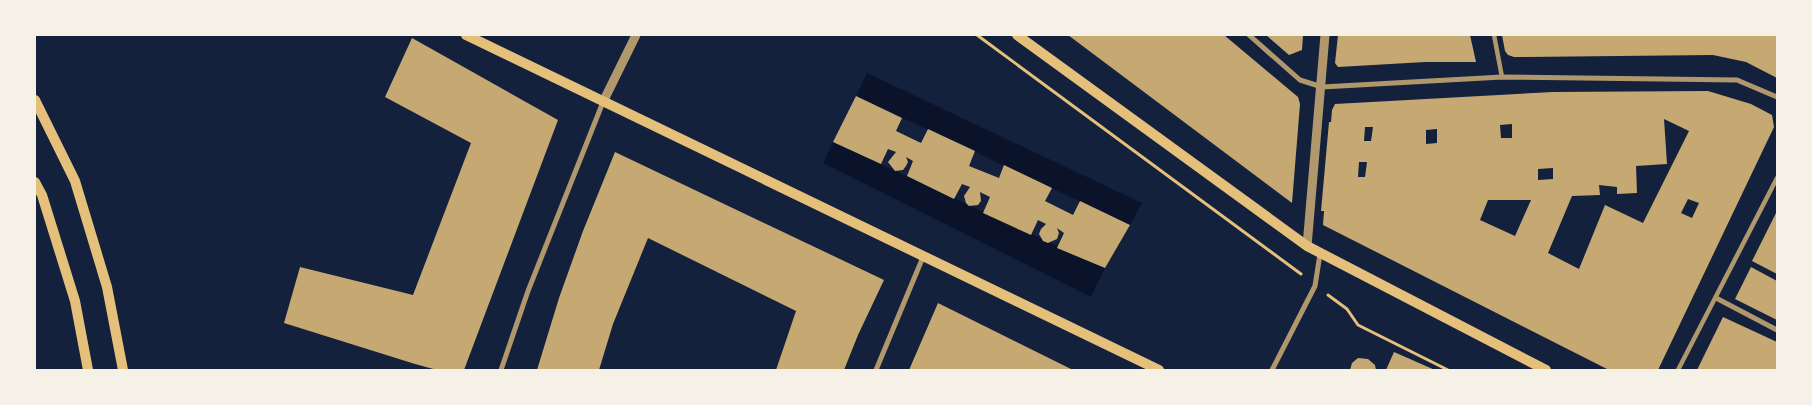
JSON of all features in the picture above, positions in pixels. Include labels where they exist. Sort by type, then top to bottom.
[{"type":"main road","points":[[466,35],[923,258],[1159,370]]},
{"type":"main road","points":[[1017,35],[1307,246],[1546,370]]},
{"type":"main road","points":[[35,100],[75,181],[107,287],[123,370]]},
{"type":"main road","points":[[35,182],[42,195],[75,301],[88,370]]},
{"type":"street","points":[[502,370],[528,291],[602,102],[636,35]]},
{"type":"street","points":[[1249,35],[1300,80],[1322,87],[1502,77],[1737,80],[1777,97]]},
{"type":"street","points":[[1307,246],[1325,35]]},
{"type":"street","points":[[1494,35],[1502,77]]},
{"type":"street","points":[[1678,370],[1777,178]]},
{"type":"street","points":[[1272,370],[1315,286],[1320,254]]},
{"type":"street","points":[[876,370],[923,258]]},
{"type":"street","points":[[1716,298],[1777,330]]},
{"type":"path","points":[[978,35],[1299,272],[1347,309],[1358,325],[1448,370]]},
{"type":"water","points":[[867,73],[1142,203],[1130,225],[856,96]]},
{"type":"water","points":[[833,142],[1105,268],[1091,297],[823,163]]},
{"type":"building","points":[[1068,35],[1224,35],[1298,97],[1300,104],[1292,203]]},
{"type":"building","points":[[1266,35],[1303,35],[1302,50],[1289,55]]},
{"type":"building","points":[[1338,35],[1470,35],[1476,62],[1425,62],[1338,67],[1335,63]]},
{"type":"building","points":[[1502,35],[1777,35],[1777,78],[1746,62],[1713,55],[1514,57],[1508,55],[1505,51]]},
{"type":"building","points":[[412,38],[558,120],[464,370],[437,370],[284,323],[300,267],[413,295],[471,143],[385,97]]},
{"type":"building","points":[[1708,91],[1751,104],[1772,115],[1774,127],[1658,370],[1609,370],[1323,225],[1324,211],[1321,211],[1329,122],[1331,122],[1332,110],[1335,104],[1553,92]],"holes":[[[1664,119],[1689,131],[1643,223],[1605,205],[1579,269],[1548,253],[1572,196],[1600,195],[1599,185],[1617,187],[1617,194],[1637,193],[1636,166],[1667,164]],[[1512,124],[1512,138],[1501,138],[1500,125]],[[1365,127],[1373,127],[1371,141],[1364,141]],[[1437,129],[1437,143],[1426,144],[1426,130]],[[1359,162],[1367,162],[1365,177],[1358,177]],[[1553,168],[1553,179],[1538,180],[1538,169]],[[1688,199],[1699,203],[1692,218],[1681,213]],[[1488,200],[1531,200],[1515,236],[1480,220]]]},
{"type":"building","points":[[856,96],[902,118],[896,131],[921,143],[928,129],[975,151],[969,166],[999,178],[1004,165],[1052,188],[1045,201],[1073,215],[1080,201],[1130,225],[1105,268],[1057,248],[1064,233],[1057,228],[1059,233],[1057,239],[1048,243],[1043,241],[1039,234],[1046,224],[1038,220],[1031,235],[983,213],[990,197],[980,192],[981,201],[978,205],[969,206],[964,196],[970,187],[962,184],[954,199],[907,176],[913,161],[906,157],[908,162],[903,170],[895,171],[888,162],[896,152],[888,149],[881,164],[833,142]]},
{"type":"building","points":[[615,152],[884,280],[844,370],[776,370],[796,311],[648,238],[613,324],[599,370],[537,370],[559,298],[583,231]]},
{"type":"building","points":[[1777,211],[1777,274],[1752,261]]},
{"type":"building","points":[[1751,267],[1777,281],[1777,320],[1735,299]]},
{"type":"building","points":[[938,303],[1073,370],[909,370]]},
{"type":"building","points":[[1723,317],[1777,342],[1777,370],[1697,370]]},
{"type":"building","points":[[1394,352],[1435,370],[1386,370]]},
{"type":"building","points":[[1358,358],[1368,359],[1375,365],[1376,370],[1350,370],[1352,363]]}]
